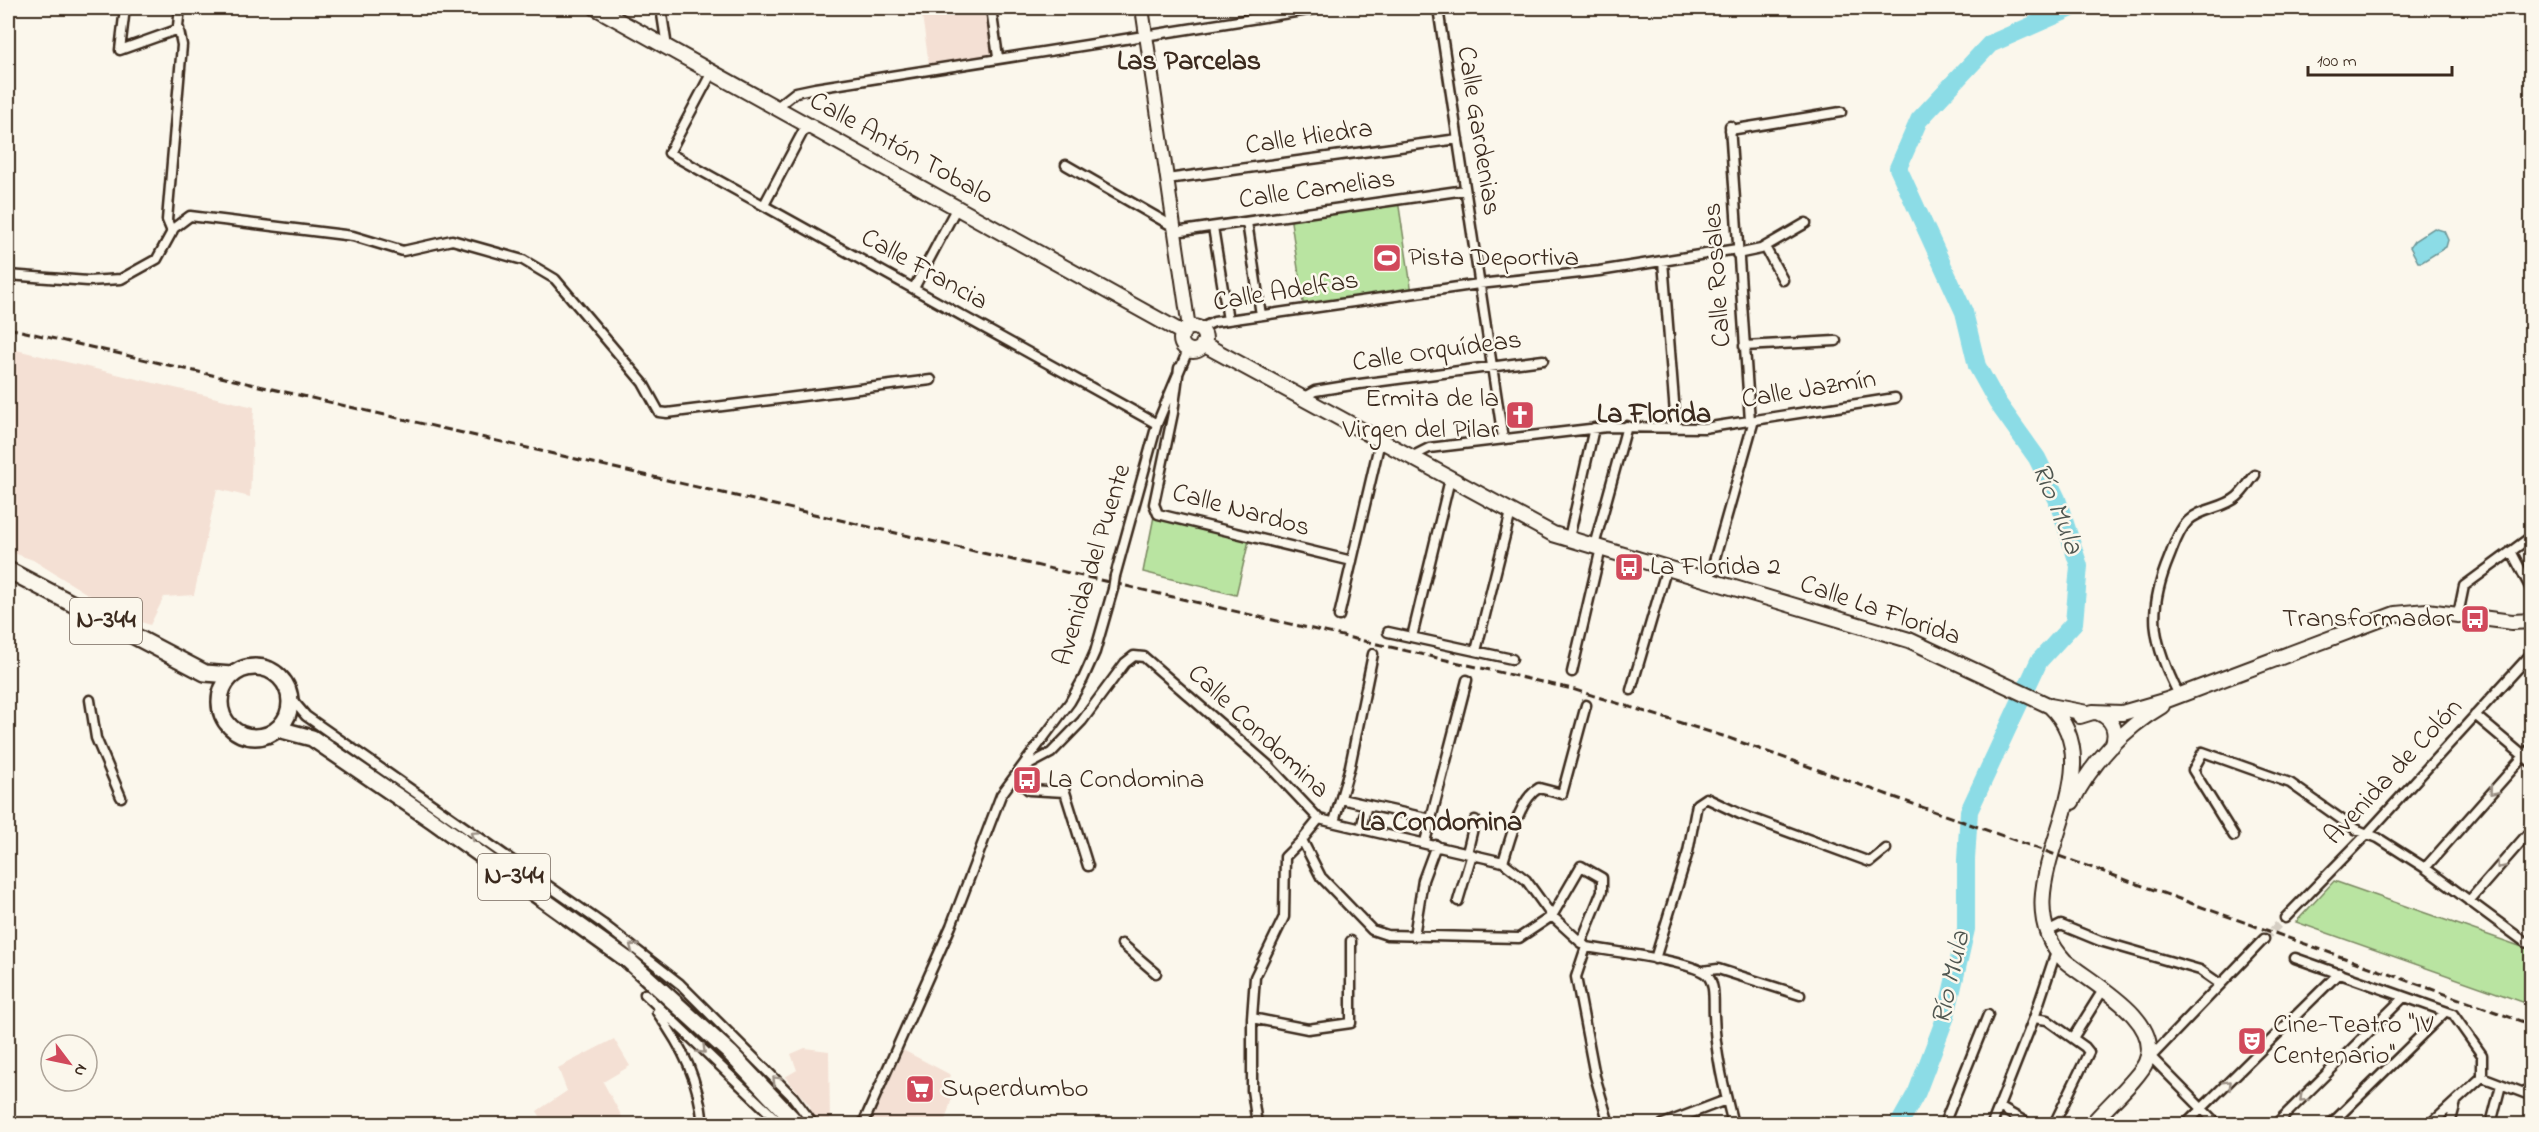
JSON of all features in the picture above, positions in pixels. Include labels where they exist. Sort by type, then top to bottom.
[{"type":"highway","name":"N-344","points":[[8,570],[205,673],[232,675],[242,669],[266,668],[284,682],[290,700],[312,738]]},
{"type":"highway","name":"N-344","points":[[205,673],[220,697],[222,718],[238,734],[261,738],[278,729],[312,738],[461,840],[629,961],[730,1053],[792,1122]]},
{"type":"highway","points":[[220,697],[224,684],[232,675]]},
{"type":"highway","points":[[278,729],[287,717],[290,700]]},
{"type":"main road","name":"Calle Antón Tobalo","points":[[596,8],[957,207],[1190,330]]},
{"type":"main road","points":[[1190,330],[1204,336],[1203,345],[1195,351],[1188,350],[1182,342],[1190,330]]},
{"type":"main road","name":"Calle La Florida","points":[[1203,345],[1553,534],[1909,640],[2050,706],[2093,713],[2122,713],[2173,698]]},
{"type":"main road","points":[[2058,831],[2084,779],[2109,750],[2173,698],[2395,614],[2427,611],[2512,622],[2532,621]]},
{"type":"main road","name":"Calle La Florida","points":[[2050,706],[2067,725],[2072,741]]},
{"type":"main road","points":[[2096,1123],[2149,1059],[2149,1052],[2140,1023],[2129,1009],[2078,973],[2056,952],[2047,932],[2043,914],[2044,891],[2073,776],[2073,724],[2093,713],[2109,719],[2115,729],[2109,750]]},
{"type":"main road","points":[[2072,741],[2088,757],[2109,750]]},
{"type":"street","points":[[125,8],[120,50],[179,29]]},
{"type":"street","points":[[172,232],[167,220],[182,45],[179,29],[180,8]]},
{"type":"street","points":[[662,8],[667,47]]},
{"type":"street","points":[[991,8],[998,57]]},
{"type":"street","points":[[1142,8],[1190,330]]},
{"type":"street","points":[[777,107],[796,92],[998,57],[1321,8]]},
{"type":"street","name":"Calle Gardenias","points":[[1438,8],[1503,439]]},
{"type":"street","name":"Calle Francia","points":[[712,72],[669,153],[1157,424]]},
{"type":"street","name":"Calle Rosales","points":[[1708,579],[1752,421],[1744,346],[1730,128],[1841,112]]},
{"type":"street","points":[[764,205],[807,124]]},
{"type":"street","name":"Calle Hiedra","points":[[1167,179],[1458,139]]},
{"type":"street","points":[[1066,165],[1174,229]]},
{"type":"street","name":"Calle Camelias","points":[[1174,229],[1213,227],[1465,190]]},
{"type":"street","points":[[914,288],[957,207]]},
{"type":"street","points":[[8,275],[87,281],[121,279],[157,259],[172,232],[190,216],[353,236],[403,251],[452,240],[523,260],[555,279],[644,383],[659,412],[667,413],[931,380]]},
{"type":"street","points":[[1247,222],[1261,315]]},
{"type":"street","name":"Calle Adelfas","points":[[1190,330],[1207,324],[1261,315],[1765,247],[1806,223]]},
{"type":"street","points":[[1213,227],[1227,320]]},
{"type":"street","points":[[1765,247],[1783,280]]},
{"type":"street","points":[[1664,261],[1676,427]]},
{"type":"street","points":[[1744,346],[1836,341]]},
{"type":"street","name":"Avenida del Puente","points":[[857,1125],[868,1107],[951,926],[1001,795],[1070,702],[1095,652],[1157,424],[1188,350]]},
{"type":"street","name":"Calle Orquídeas","points":[[1302,398],[1324,389],[1491,365],[1543,360]]},
{"type":"street","name":"Calle Nardos","points":[[1179,368],[1173,413],[1154,504],[1158,514],[1352,561]]},
{"type":"street","name":"Calle Jazmín","points":[[1411,457],[1429,448],[1594,428],[1627,426],[1704,428],[1894,398]]},
{"type":"street","points":[[1572,672],[1598,547],[1627,426]]},
{"type":"street","points":[[1569,538],[1594,428]]},
{"type":"street","points":[[1339,616],[1380,441]]},
{"type":"street","points":[[2173,698],[2155,633],[2153,608],[2161,578],[2176,538],[2188,520],[2237,497],[2255,475]]},
{"type":"street","points":[[1412,638],[1450,479]]},
{"type":"street","points":[[1476,651],[1511,512]]},
{"type":"street","points":[[2458,615],[2464,586],[2532,536]]},
{"type":"street","points":[[2511,551],[2532,591]]},
{"type":"street","points":[[1631,690],[1667,567]]},
{"type":"street","points":[[1388,632],[1512,659]]},
{"type":"street","name":"Avenida de Colón","points":[[2285,918],[2367,834],[2532,652]]},
{"type":"street","points":[[1334,822],[1373,654]]},
{"type":"street","name":"Calle Condomina","points":[[1023,768],[1051,753],[1074,729],[1125,663],[1134,656],[1144,657],[1268,765],[1320,819],[1503,862],[1526,880],[1552,916],[1584,945]]},
{"type":"street","points":[[1425,842],[1467,680]]},
{"type":"street","points":[[90,700],[96,738],[121,798]]},
{"type":"street","points":[[290,700],[306,716],[603,924],[680,984],[793,1097],[813,1125]]},
{"type":"street","points":[[1503,862],[1515,824],[1532,792],[1539,788],[1562,794],[1586,705]]},
{"type":"street","points":[[2475,715],[2532,763]]},
{"type":"street","points":[[2425,868],[2532,747]]},
{"type":"street","points":[[2234,836],[2193,770],[2203,752],[2290,783],[2355,829],[2378,838],[2425,868],[2528,943],[2532,934]]},
{"type":"street","points":[[1015,778],[1029,790],[1065,792],[1088,866]]},
{"type":"street","points":[[1655,959],[1688,852],[1697,804],[1706,798],[1740,814],[1870,862],[1886,849]]},
{"type":"street","points":[[1341,799],[1431,819]]},
{"type":"street","points":[[1361,828],[1367,805]]},
{"type":"street","points":[[1257,1125],[1252,1090],[1252,1018],[1255,977],[1284,917],[1285,857],[1320,819]]},
{"type":"street","points":[[1458,901],[1470,854],[1475,820]]},
{"type":"street","points":[[2469,901],[2532,829]]},
{"type":"street","points":[[1302,840],[1321,877],[1372,930],[1387,936],[1519,938],[1552,916],[1581,866],[1602,878],[1602,891],[1576,978],[1595,1076],[1609,1125]]},
{"type":"street","points":[[1414,936],[1423,880],[1436,845]]},
{"type":"street","points":[[2047,932],[2061,925],[2100,941],[2200,970],[2220,984]]},
{"type":"street","points":[[2217,1125],[2149,1059],[2264,939]]},
{"type":"street","points":[[1252,1018],[1308,1029],[1351,1023],[1351,941]]},
{"type":"street","points":[[1122,944],[1156,973]]},
{"type":"street","points":[[1584,945],[1702,971],[1718,969],[1800,995]]},
{"type":"street","points":[[1992,1125],[2034,1018],[2056,952]]},
{"type":"street","points":[[2295,958],[2453,1014],[2482,1055],[2482,1077],[2431,1125]]},
{"type":"street","points":[[1702,971],[1713,984],[1714,1024],[1726,1100],[1733,1125]]},
{"type":"street","points":[[2186,1125],[2339,973]]},
{"type":"street","points":[[2073,1038],[2103,990]]},
{"type":"street","points":[[703,1125],[700,1092],[679,1042],[645,994],[792,1122]]},
{"type":"street","points":[[2276,1125],[2404,997]]},
{"type":"street","points":[[2331,1125],[2445,1012]]},
{"type":"street","points":[[1944,1125],[1988,1015]]},
{"type":"street","points":[[2034,1018],[2047,1020],[2089,1052],[2054,1125]]},
{"type":"street","points":[[2482,1077],[2532,1096]]},
{"type":"street","points":[[2490,1125],[2501,1084]]},
{"type":"street","points":[[1663,1125],[1726,1100]]},
{"type":"street","points":[[2450,1125],[2456,1101]]},
{"type":"street","name":"Avenida del Puente","points":[[863,1125],[868,1107]]},
{"type":"street","points":[[1999,1107],[2029,1125]]},
{"type":"shaded area","points":[[921,8],[987,8],[993,49],[990,55],[929,65]]},
{"type":"shaded area","points":[[8,348],[254,407],[250,497],[217,489],[194,595],[164,597],[150,625],[121,615],[33,560],[8,551]]},
{"type":"shaded area","points":[[614,1039],[630,1066],[603,1082],[626,1124],[545,1124],[537,1111],[567,1091],[558,1068]]},
{"type":"shaded area","points":[[805,1048],[829,1051],[830,1124],[821,1124],[812,1117],[810,1106],[785,1077],[797,1070],[791,1054]]},
{"type":"shaded area","name":"Superdumbo","points":[[903,1050],[951,1075],[945,1090],[952,1098],[944,1124],[870,1124]]},
{"type":"green space","points":[[1398,200],[1412,293],[1304,309],[1290,215]]},
{"type":"green space","points":[[1155,511],[1250,536],[1236,595],[1143,572]]},
{"type":"green space","points":[[2334,881],[2531,950],[2531,1005],[2296,922]]},
{"type":"water","points":[[2434,228],[2444,231],[2448,240],[2446,247],[2422,262],[2418,262],[2410,247],[2414,241]]},
{"type":"waterway","name":"Río Mula","points":[[1899,1124],[1917,1092],[1946,1016],[1966,929],[1969,811],[2039,661],[2074,623],[2079,566],[2057,499],[2037,458],[1997,402],[1977,366],[1964,312],[1898,168],[1919,120],[1990,44],[2072,8]]},
{"type":"tunnel","points":[[2264,939],[2285,918]]},
{"type":"railway","points":[[8,328],[1572,689],[1726,737],[2532,1025]]},
{"type":"place","name":"Pista Deportiva","points":[[1387,258]]},
{"type":"place","name":"Ermita de la Virgen del Pilar","points":[[1520,415]]},
{"type":"place","name":"La Florida 2","points":[[1629,567]]},
{"type":"place","name":"Transformador","points":[[2475,619]]},
{"type":"place","name":"La Condomina","points":[[1027,780]]},
{"type":"place","name":"Cine-Teatro ''IV Centenario''","points":[[2252,1041]]},
{"type":"place","name":"Superdumbo","points":[[920,1089]]},
{"type":"district","name":"Las Parcelas","points":[[1189,62]]},
{"type":"district","name":"La Florida","points":[[1654,415]]},
{"type":"district","name":"La Condomina","points":[[1441,823]]}]
